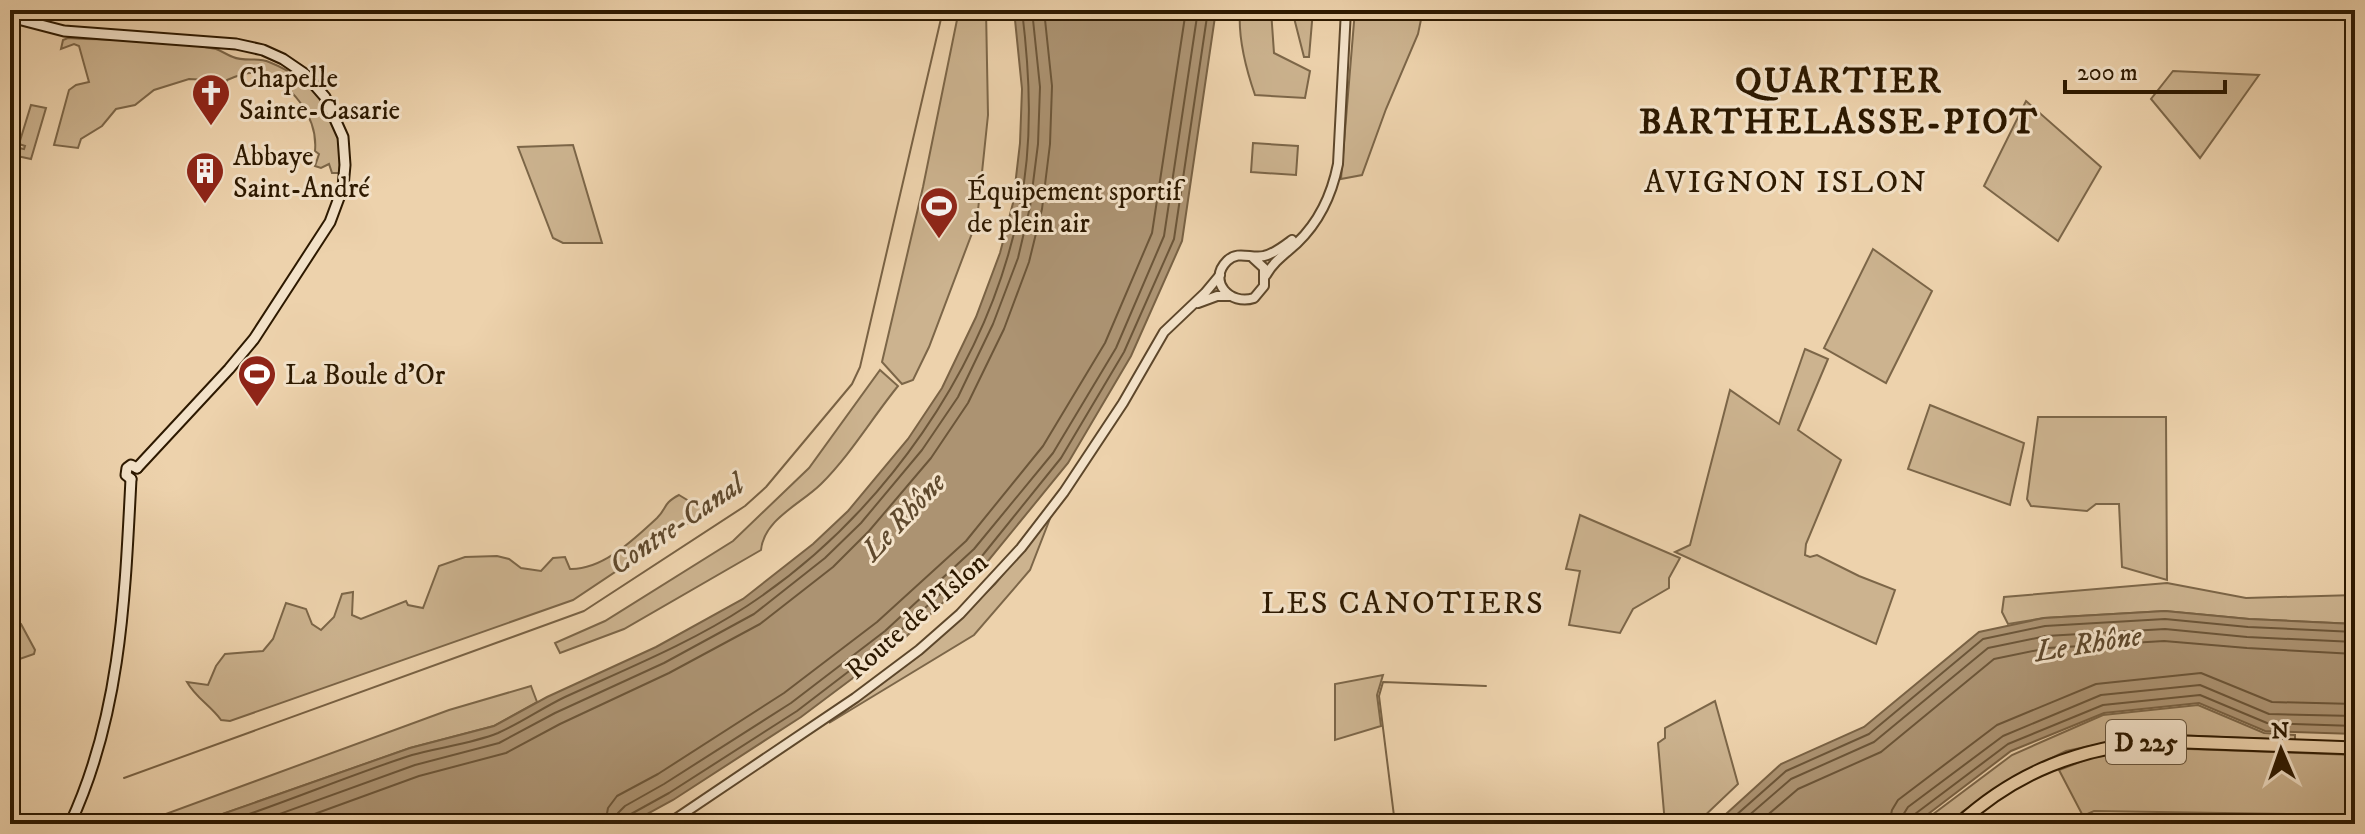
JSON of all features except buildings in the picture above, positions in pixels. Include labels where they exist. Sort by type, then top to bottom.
[{"type":"highway","name":"D 225","points":[[1959,824],[1996,793],[2039,769],[2065,758],[2125,744],[2173,741],[2355,748]]},
{"type":"main road","points":[[10,14],[64,31],[236,44],[263,50],[294,65],[321,91],[339,125],[345,148],[343,187],[333,216],[247,348],[137,468],[131,465],[127,468],[126,475],[131,479],[129,555],[115,681],[88,778],[70,824]]},
{"type":"street","points":[[1309,228],[1265,256],[1238,255],[1231,258],[1220,275],[1222,287],[1230,296],[1242,300],[1254,298],[1279,257],[1300,240],[1309,228],[1325,205],[1338,164],[1346,10]]},
{"type":"street","points":[[1252,257],[1264,268],[1266,275]]},
{"type":"street","name":"Route de l'Islon","points":[[668,824],[897,668],[960,614],[1039,526],[1108,427],[1164,332],[1220,275]]},
{"type":"street","name":"Route de l'Islon","points":[[1193,305],[1217,296],[1230,296]]},
{"type":"shaded area","points":[[959,10],[986,10],[988,115],[977,220],[929,347],[913,380],[902,384],[882,362],[923,187]]},
{"type":"shaded area","points":[[1240,10],[1271,10],[1274,53],[1310,71],[1305,98],[1255,95],[1243,53]]},
{"type":"shaded area","points":[[1292,10],[1313,10],[1309,57],[1304,57]]},
{"type":"shaded area","points":[[1355,10],[1423,10],[1418,34],[1362,175],[1341,179]]},
{"type":"shaded area","points":[[63,40],[198,46],[216,49],[237,58],[265,61],[286,70],[314,92],[332,120],[340,154],[339,173],[332,173],[329,164],[321,168],[315,166],[319,154],[315,151],[312,126],[292,93],[282,84],[254,73],[227,80],[221,98],[225,105],[206,108],[208,80],[189,79],[154,90],[135,105],[116,109],[102,126],[81,139],[78,148],[54,145],[69,90],[89,82],[79,46],[74,44],[61,49]]},
{"type":"shaded area","points":[[2173,71],[2259,75],[2200,158],[2151,99]]},
{"type":"shaded area","points":[[2026,101],[2101,167],[2058,241],[1984,186]]},
{"type":"shaded area","points":[[31,105],[46,108],[31,159],[17,156],[19,148],[24,149],[25,146],[19,144]]},
{"type":"shaded area","points":[[1253,143],[1298,146],[1296,175],[1251,172]]},
{"type":"shaded area","points":[[573,145],[602,243],[563,243],[553,238],[518,147]]},
{"type":"shaded area","points":[[1873,249],[1932,291],[1886,383],[1824,348]]},
{"type":"shaded area","points":[[1805,349],[1828,359],[1798,430],[1841,460],[1806,544],[1805,555],[1817,555],[1895,590],[1876,644],[1675,552],[1690,545],[1730,390],[1779,424]]},
{"type":"shaded area","points":[[880,370],[898,386],[832,472],[769,529],[761,550],[624,629],[560,653],[555,643],[605,621],[733,541],[809,468]]},
{"type":"shaded area","points":[[1930,405],[2024,443],[2010,505],[1908,469]]},
{"type":"shaded area","points":[[2038,417],[2166,417],[2167,580],[2122,567],[2119,504],[2096,504],[2087,511],[2031,506],[2027,499]]},
{"type":"shaded area","points":[[679,495],[694,504],[714,506],[573,600],[230,721],[221,720],[187,682],[208,685],[225,654],[263,651],[273,639],[286,603],[306,609],[312,624],[321,630],[334,617],[342,594],[353,592],[352,615],[361,619],[406,601],[408,605],[423,608],[439,566],[465,557],[497,556],[509,559],[521,568],[541,571],[553,558],[565,557],[570,569],[582,568],[606,559],[628,544]]},
{"type":"shaded area","points":[[1580,515],[1680,558],[1669,578],[1669,588],[1633,609],[1620,633],[1569,625],[1580,571],[1566,569]]},
{"type":"shaded area","points":[[1051,516],[1030,570],[974,635],[829,723],[924,652],[995,584]]},
{"type":"shaded area","points":[[2167,583],[2246,598],[2355,595],[2355,624],[2165,611],[2044,618],[2008,624],[2002,612],[2004,597]]},
{"type":"shaded area","points":[[10,617],[21,624],[35,650],[34,654],[11,662],[13,760],[10,777]]},
{"type":"shaded area","points":[[1383,675],[1377,695],[1381,726],[1335,740],[1335,684]]},
{"type":"shaded area","points":[[531,686],[537,702],[494,726],[410,748],[194,824],[168,824],[163,815],[449,710]]},
{"type":"shaded area","points":[[1715,701],[1738,784],[1696,824],[1665,824],[1658,743],[1665,738],[1665,728]]},
{"type":"shaded area","points":[[2198,705],[2264,733],[2295,735],[2295,740],[2149,734],[2066,751],[2013,777],[1962,812],[1950,824],[1920,824],[2012,755],[2103,715]]},
{"type":"shaded area","points":[[2160,748],[2355,755],[2355,815],[2094,811],[2083,816],[2059,770],[2101,754]]},
{"type":"water","name":"Le Rhône","points":[[1014,10],[1216,10],[1182,241],[1131,356],[1068,463],[988,561],[897,645],[801,717],[673,800],[629,824],[194,824],[410,748],[494,726],[547,697],[656,647],[743,599],[813,544],[848,511],[908,439],[942,388],[976,317],[1000,253],[1013,203],[1020,143],[1022,89]]},
{"type":"water","name":"Le Rhône","points":[[2165,611],[2355,624],[2355,734],[2265,731],[2199,703],[2104,713],[2011,751],[1915,824],[1715,824],[1781,764],[1864,727],[1979,632],[2044,618]]},
{"type":"waterway","name":"Contre-Canal","points":[[124,778],[584,611],[745,506],[766,487],[852,384],[860,367],[943,10]]},
{"type":"waterway","points":[[1395,824],[1379,696],[1383,682],[1486,686]]},
{"type":"place","name":"Chapelle Sainte-Casarie","points":[[211,127]]},
{"type":"place","name":"Abbaye Saint-André","points":[[205,205]]},
{"type":"place","name":"Équipement sportif de plein air","points":[[939,240]]},
{"type":"place","name":"La Boule d'Or","points":[[257,408]]},
{"type":"district","name":"QUARTIER BARTHELASSE-PIOT","points":[[1839,100]]},
{"type":"district","name":"AVIGNON ISLON","points":[[1786,181]]},
{"type":"district","name":"LES CANOTIERS","points":[[1403,602]]}]
